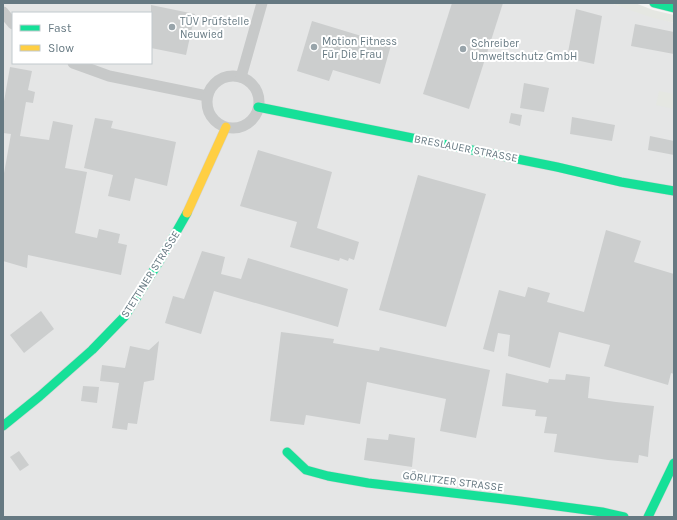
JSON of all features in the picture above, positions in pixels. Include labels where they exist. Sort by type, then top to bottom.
[{"type":"main road","points":[[654,3],[674,8]]},
{"type":"main road","name":"BRESLAUER STRASSE","points":[[258,107],[477,150],[621,182],[674,191]]},
{"type":"main road","name":"STETTINER STRASSE","points":[[3,426],[40,396],[92,350],[125,316],[162,257],[190,207],[226,127]]},
{"type":"main road","name":"GÖRLITZER STRASSE","points":[[287,452],[306,470],[328,476],[368,483],[602,512],[624,517]]},
{"type":"main road","points":[[648,517],[674,463]]},
{"type":"street","points":[[241,77],[262,3]]},
{"type":"street","points":[[3,12],[12,23]]},
{"type":"street","points":[[76,64],[109,76],[207,96]]},
{"type":"street","points":[[232,76],[241,77],[247,80],[257,92],[259,99],[255,115],[250,122],[234,128],[218,124],[212,119],[208,112],[207,96],[216,82],[232,76]]},
{"type":"shaded area","points":[[3,3],[610,3],[674,23],[674,517],[3,517]]},
{"type":"shaded area","points":[[610,3],[635,3],[653,10],[674,15],[674,23],[650,17]]},
{"type":"shaded area","points":[[659,91],[674,94],[674,109],[656,105]]},
{"type":"building","name":"Schreiber Umweltschutz GmbH","points":[[452,3],[503,3],[469,109],[423,94]]},
{"type":"building","name":"TÜV Prüfstelle Neuwied","points":[[151,5],[195,14],[186,55],[152,48]]},
{"type":"building","points":[[576,9],[602,16],[594,64],[567,58]]},
{"type":"building","points":[[312,21],[391,45],[380,84],[333,70],[329,81],[297,71]]},
{"type":"building","points":[[635,24],[674,32],[674,54],[631,46]]},
{"type":"building","points":[[10,67],[32,71],[28,90],[35,92],[33,103],[26,102],[20,136],[49,140],[53,121],[73,125],[65,168],[87,172],[75,233],[97,238],[99,229],[120,234],[118,243],[127,245],[121,275],[28,255],[27,268],[3,261],[3,179],[11,134],[3,133],[3,107]]},
{"type":"building","points":[[524,83],[549,88],[544,112],[520,108]]},
{"type":"building","points":[[511,113],[522,115],[520,126],[509,123]]},
{"type":"building","points":[[572,117],[615,125],[612,141],[570,134]]},
{"type":"building","points":[[95,118],[113,121],[111,128],[176,142],[167,186],[135,178],[130,201],[108,196],[113,175],[84,168]]},
{"type":"building","points":[[650,136],[674,141],[674,155],[648,150]]},
{"type":"building","points":[[258,150],[332,172],[317,228],[359,242],[354,260],[349,258],[348,261],[340,258],[339,261],[290,247],[297,222],[240,206]]},
{"type":"building","points":[[418,175],[486,194],[446,327],[379,310]]},
{"type":"building","points":[[606,230],[641,241],[634,262],[674,274],[674,374],[671,373],[668,385],[604,366],[610,345],[559,332],[550,368],[508,356],[510,335],[498,333],[494,352],[483,349],[499,290],[525,297],[528,287],[550,293],[547,302],[584,312]]},
{"type":"building","points":[[202,251],[225,257],[221,274],[241,279],[248,258],[348,289],[338,327],[214,291],[201,334],[165,323],[173,296],[184,299]]},
{"type":"building","points":[[41,311],[54,329],[24,353],[10,335]]},
{"type":"building","points":[[281,332],[334,339],[333,343],[379,351],[380,347],[490,370],[476,438],[440,431],[446,399],[367,382],[360,424],[306,415],[304,425],[270,421]]},
{"type":"building","points":[[159,341],[154,380],[144,382],[137,424],[128,423],[127,430],[112,428],[119,383],[100,381],[102,365],[125,368],[130,346],[149,350]]},
{"type":"building","points":[[506,373],[548,383],[549,379],[565,380],[566,374],[590,377],[588,398],[654,406],[648,457],[639,455],[638,463],[554,452],[557,434],[544,433],[547,417],[535,416],[536,410],[502,406]]},
{"type":"building","points":[[83,386],[99,387],[97,403],[81,401]]},
{"type":"building","points":[[389,434],[415,438],[412,467],[364,460],[367,438],[388,440]]},
{"type":"building","points":[[19,451],[29,465],[20,471],[10,457]]},
{"type":"traffic: fast","points":[[654,3],[674,8]]},
{"type":"traffic: fast","points":[[258,107],[557,167],[621,182],[674,191]]},
{"type":"traffic: fast","points":[[3,426],[40,396],[92,350],[125,316],[162,257],[187,213]]},
{"type":"traffic: fast","points":[[287,452],[306,470],[328,476],[368,483],[602,512],[624,517]]},
{"type":"traffic: fast","points":[[648,517],[674,463]]},
{"type":"traffic: slow","points":[[187,213],[226,127]]},
{"type":"place","name":"TÜV Prüfstelle Neuwied","points":[[172,27]]},
{"type":"place","name":"Motion Fitness Für Die Frau","points":[[314,47]]},
{"type":"place","name":"Schreiber Umweltschutz GmbH","points":[[463,49]]}]
